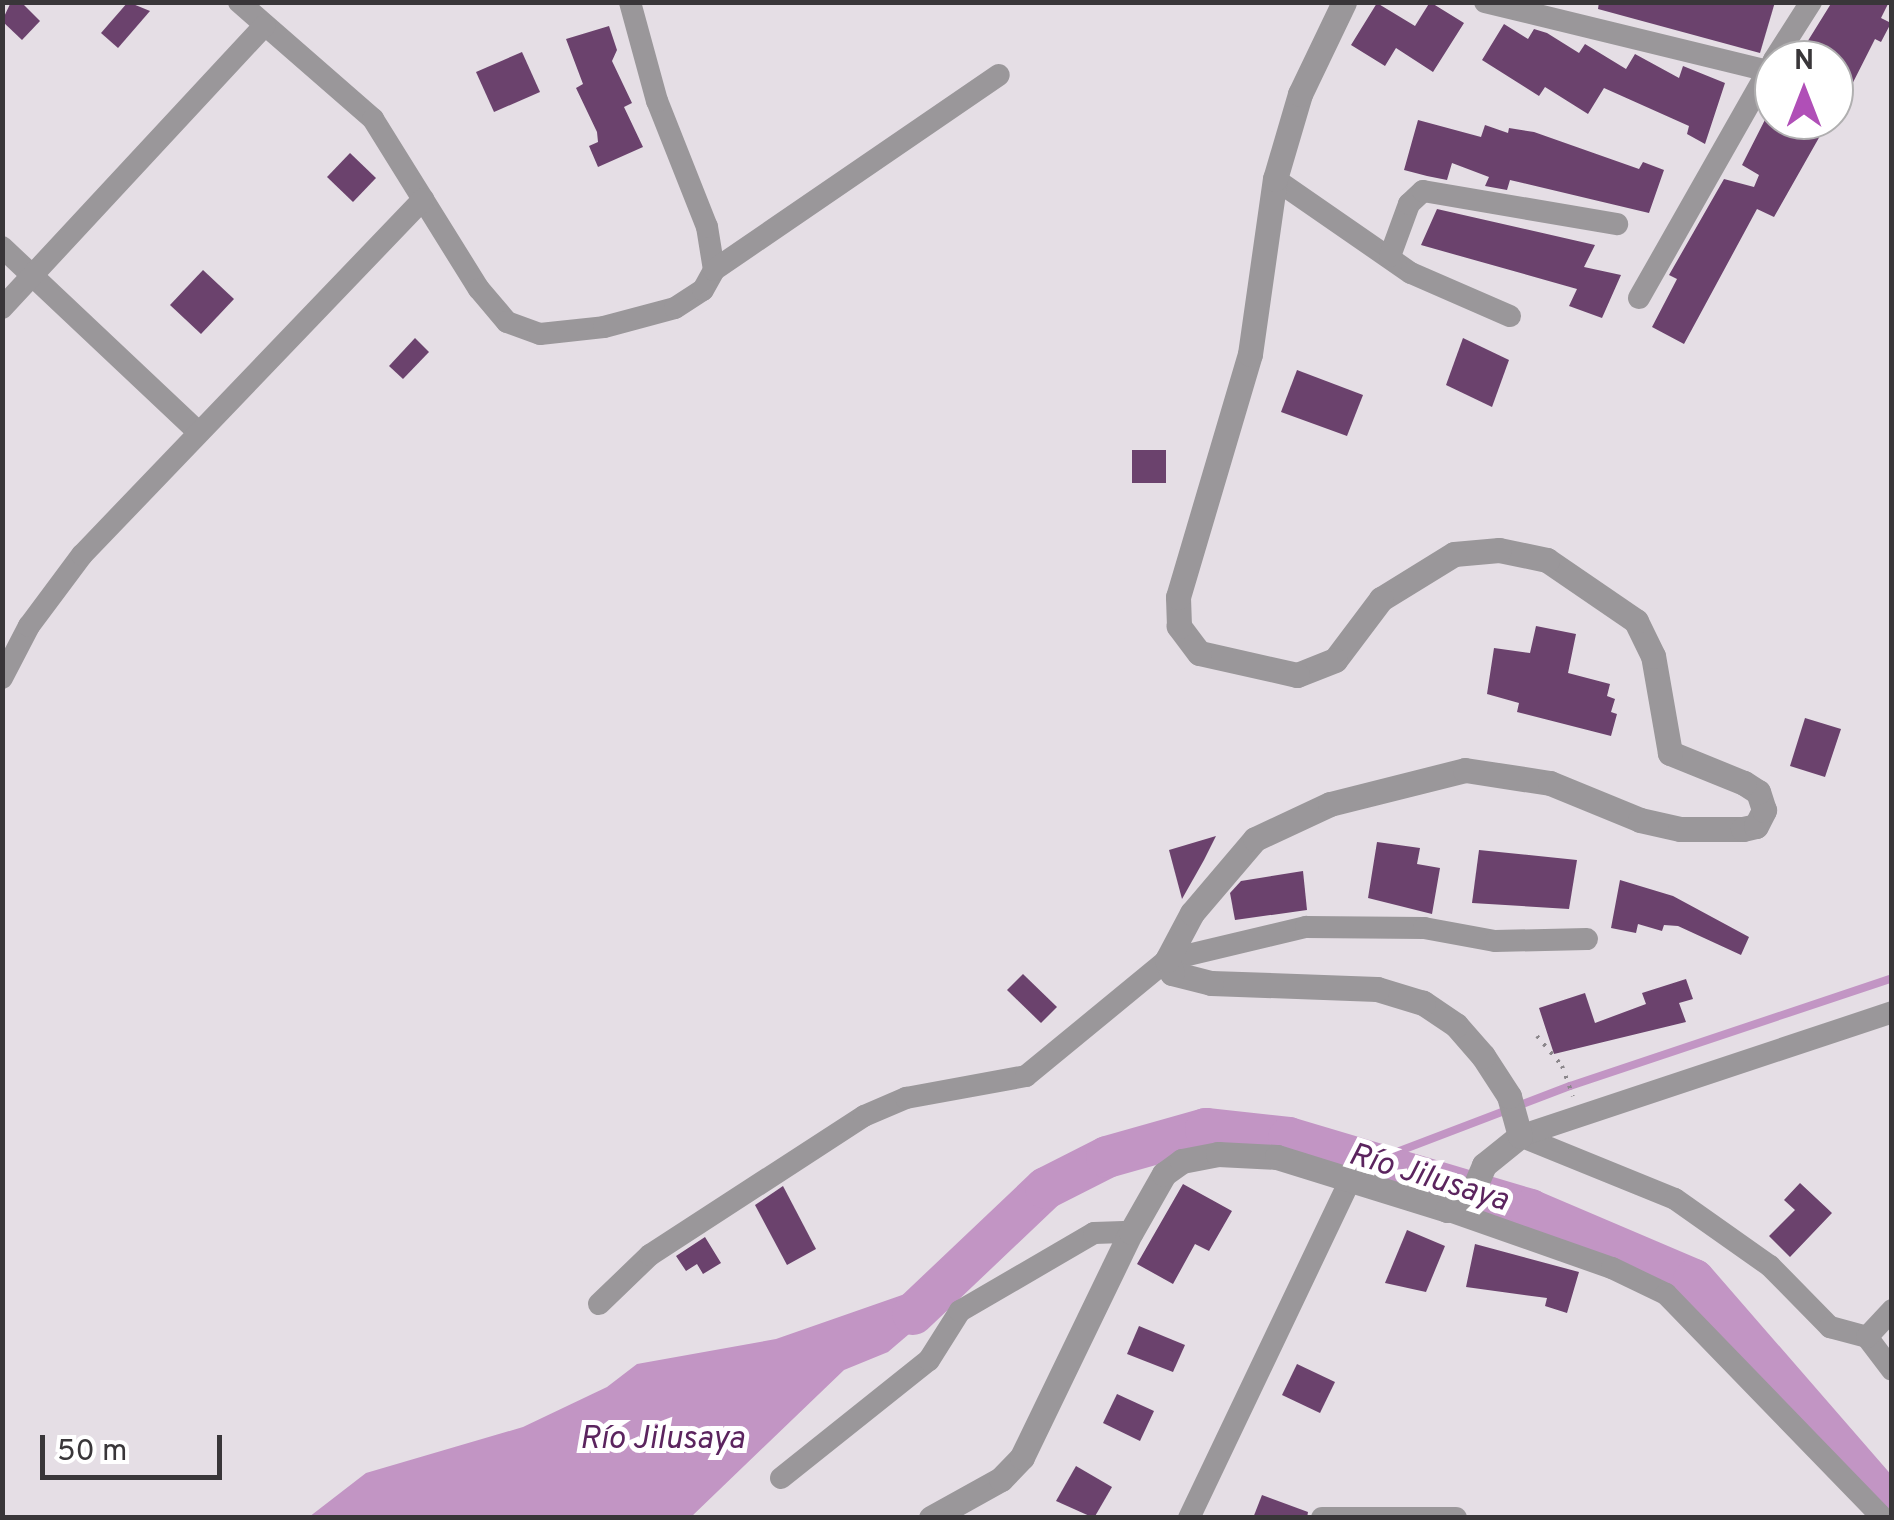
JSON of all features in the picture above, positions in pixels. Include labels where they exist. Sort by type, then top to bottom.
[{"type":"street","points":[[238,2],[373,119],[507,322],[540,334],[604,327],[675,308],[703,290],[714,270],[999,75]]},
{"type":"street","points":[[630,2],[656,101],[706,227],[714,270]]},
{"type":"street","points":[[599,1304],[650,1256],[864,1116],[906,1098],[1026,1076],[1167,960],[1192,913],[1255,839],[1295,816],[1401,784],[1464,770],[1507,772],[1680,829],[1756,826],[1764,810],[1758,792],[1670,754],[1653,656],[1636,621],[1548,560],[1499,550],[1454,554],[1381,599],[1336,660],[1297,676],[1198,652],[1179,626],[1178,597],[1250,354],[1275,179],[1300,94],[1344,2]]},
{"type":"street","points":[[1484,2],[1754,60]]},
{"type":"street","points":[[1787,40],[1811,2]]},
{"type":"street","points":[[2,308],[265,25]]},
{"type":"street","points":[[1639,298],[1754,96]]},
{"type":"street","points":[[1275,179],[1411,273],[1510,316]]},
{"type":"street","points":[[1390,256],[1409,204],[1423,191],[1617,224]]},
{"type":"street","points":[[2,678],[29,626],[82,555],[423,199]]},
{"type":"street","points":[[2,247],[198,432]]},
{"type":"street","points":[[1167,960],[1306,927],[1424,928],[1495,941],[1587,939]]},
{"type":"street","points":[[1167,960],[1186,980],[1377,989],[1424,1003],[1456,1025],[1515,1116],[1676,1199],[1758,1256],[1830,1327],[1866,1338],[1892,1370]]},
{"type":"street","points":[[1465,1195],[1515,1116],[1892,1012]]},
{"type":"street","points":[[931,1518],[972,1497],[1022,1457],[1131,1232],[1164,1174],[1182,1162],[1262,1156],[1350,1181],[1465,1195],[1666,1294],[1882,1518]]},
{"type":"street","points":[[1189,1518],[1350,1181]]},
{"type":"street","points":[[781,1478],[929,1360],[960,1311],[1094,1233],[1131,1232]]},
{"type":"street","points":[[1866,1338],[1892,1310]]},
{"type":"street","points":[[1322,1517],[1456,1518]]},
{"type":"path","points":[[1538,1036],[1572,1093]]},
{"type":"water","name":"Río Jilusaya","points":[[991,1264],[888,1352],[844,1370],[691,1517],[309,1517],[366,1473],[523,1427],[607,1387],[637,1364],[776,1339]]},
{"type":"building","points":[[11,2],[21,2],[40,21],[22,40],[2,21]]},
{"type":"building","points":[[128,2],[150,11],[118,48],[101,33]]},
{"type":"building","points":[[1430,2],[1464,23],[1433,72],[1396,48],[1385,66],[1351,45],[1377,3],[1415,26]]},
{"type":"building","points":[[1599,2],[1775,2],[1764,40],[1754,40],[1754,51],[1598,9]]},
{"type":"building","points":[[1832,2],[1889,2],[1881,18],[1891,23],[1881,42],[1875,39],[1854,80],[1854,40],[1808,40]]},
{"type":"building","points":[[1504,24],[1528,39],[1534,29],[1547,33],[1579,53],[1585,44],[1626,69],[1635,54],[1679,78],[1683,66],[1725,83],[1705,144],[1687,134],[1689,126],[1604,88],[1588,114],[1545,87],[1539,96],[1482,60]]},
{"type":"building","points":[[609,26],[617,50],[612,61],[632,103],[624,107],[643,147],[598,167],[589,146],[598,142],[597,132],[576,88],[583,84],[566,39]]},
{"type":"building","points":[[522,52],[540,92],[494,112],[476,72]]},
{"type":"building","points":[[1418,120],[1481,137],[1485,125],[1508,133],[1509,128],[1534,132],[1639,169],[1643,162],[1664,170],[1649,213],[1510,180],[1507,190],[1485,186],[1489,177],[1452,163],[1447,180],[1427,176],[1404,170]]},
{"type":"building","points":[[1755,140],[1818,140],[1774,217],[1757,209],[1684,344],[1652,327],[1677,279],[1669,275],[1724,179],[1754,187],[1759,175],[1742,165]]},
{"type":"building","points":[[350,153],[376,178],[353,202],[327,177]]},
{"type":"building","points":[[1437,209],[1595,245],[1584,267],[1621,275],[1602,318],[1569,306],[1577,289],[1421,245]]},
{"type":"building","points":[[203,270],[234,299],[201,334],[170,305]]},
{"type":"building","points":[[415,338],[429,352],[403,379],[389,366]]},
{"type":"building","points":[[1463,338],[1509,360],[1492,407],[1446,385]]},
{"type":"building","points":[[1297,370],[1363,395],[1347,436],[1281,412]]},
{"type":"building","points":[[1132,450],[1166,450],[1166,483],[1132,483]]},
{"type":"building","points":[[1536,626],[1576,634],[1568,673],[1610,684],[1607,696],[1615,699],[1611,712],[1617,714],[1611,736],[1517,712],[1519,703],[1487,694],[1494,648],[1530,653]]},
{"type":"building","points":[[1805,718],[1841,729],[1825,777],[1790,766]]},
{"type":"building","points":[[1216,836],[1204,860],[1182,899],[1169,850]]},
{"type":"building","points":[[1377,842],[1420,848],[1417,864],[1440,868],[1432,914],[1368,898]]},
{"type":"building","points":[[1479,850],[1577,860],[1569,909],[1472,903]]},
{"type":"building","points":[[1303,871],[1307,910],[1235,920],[1230,893],[1241,881]]},
{"type":"building","points":[[1620,880],[1673,896],[1749,937],[1741,955],[1678,926],[1664,925],[1662,931],[1638,924],[1636,933],[1611,928]]},
{"type":"building","points":[[1023,974],[1057,1007],[1041,1023],[1007,990]]},
{"type":"building","points":[[1686,979],[1693,999],[1679,1003],[1686,1022],[1554,1054],[1539,1008],[1585,993],[1595,1023],[1646,1004],[1642,993]]},
{"type":"building","points":[[1800,1183],[1832,1213],[1790,1257],[1769,1236],[1795,1210],[1784,1200]]},
{"type":"building","points":[[1183,1184],[1232,1211],[1209,1251],[1195,1244],[1173,1284],[1137,1264]]},
{"type":"building","points":[[783,1186],[816,1249],[787,1265],[755,1205]]},
{"type":"building","points":[[1407,1230],[1445,1246],[1426,1292],[1385,1283]]},
{"type":"building","points":[[705,1237],[721,1263],[703,1274],[697,1264],[686,1271],[676,1256]]},
{"type":"building","points":[[1475,1244],[1579,1272],[1567,1313],[1545,1306],[1547,1298],[1466,1287]]},
{"type":"building","points":[[1139,1326],[1185,1345],[1173,1372],[1127,1354]]},
{"type":"building","points":[[1297,1364],[1335,1382],[1320,1413],[1282,1395]]},
{"type":"building","points":[[1117,1394],[1154,1411],[1140,1441],[1103,1423]]},
{"type":"building","points":[[1076,1466],[1112,1487],[1094,1518],[1056,1501]]},
{"type":"building","points":[[1262,1495],[1308,1512],[1307,1518],[1253,1518]]},
{"type":"waterway","points":[[1368,1163],[1570,1086],[1892,978]]},
{"type":"waterway","name":"Río Jilusaya","points":[[913,1314],[1046,1188],[1107,1157],[1206,1129],[1289,1138],[1530,1210],[1694,1280],[1892,1508]]}]
